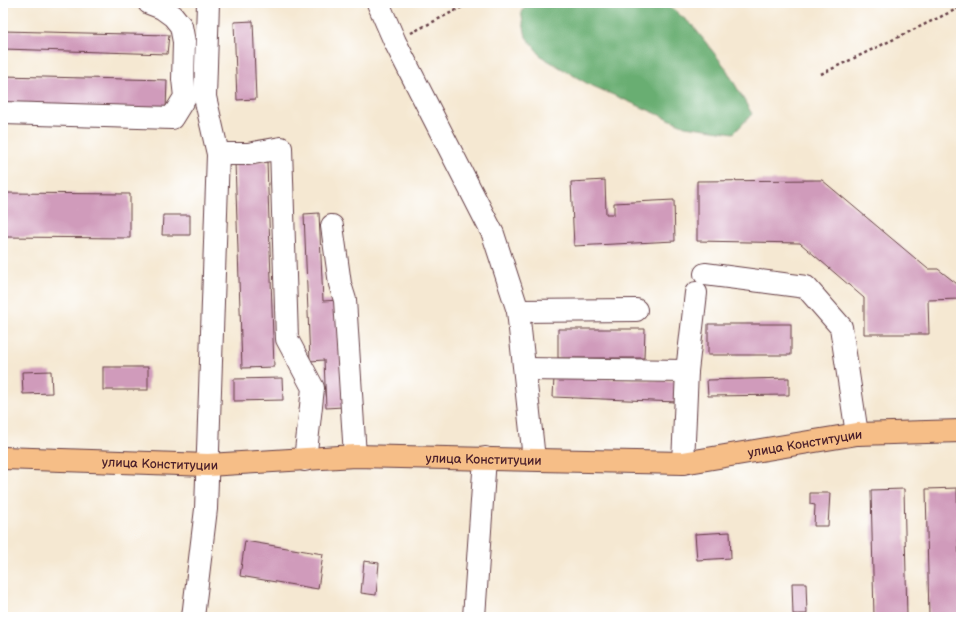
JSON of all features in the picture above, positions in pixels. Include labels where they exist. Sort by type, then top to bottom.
[{"type":"main road","name":"улица Конституции","points":[[3,458],[208,465],[355,456],[534,458],[683,463],[857,434],[961,431]]},
{"type":"street","points":[[149,3],[162,8],[173,16],[181,26],[184,42],[183,79],[195,97],[218,154],[206,509],[194,617]]},
{"type":"street","points":[[3,113],[172,118],[195,97],[208,3]]},
{"type":"street","points":[[378,3],[395,42],[493,234],[518,311],[534,458]]},
{"type":"street","points":[[218,154],[248,154],[281,148],[287,339],[313,388],[305,460]]},
{"type":"street","points":[[332,226],[340,284],[345,300],[355,456]]},
{"type":"street","points":[[705,274],[806,286],[841,327],[857,434]]},
{"type":"street","points":[[683,463],[687,371],[696,293]]},
{"type":"street","points":[[518,311],[636,310]]},
{"type":"street","points":[[525,370],[687,371]]},
{"type":"street","points":[[474,617],[485,458]]},
{"type":"path","points":[[395,42],[470,3]]},
{"type":"path","points":[[820,74],[961,7]]},
{"type":"green space","points":[[528,3],[666,3],[693,26],[725,67],[752,114],[734,133],[685,126],[588,84],[542,57],[526,37],[521,12]]},
{"type":"building","points":[[253,21],[256,99],[237,100],[234,22]]},
{"type":"building","points":[[3,31],[169,35],[167,54],[3,49]]},
{"type":"building","points":[[3,76],[167,80],[166,110],[3,105]]},
{"type":"building","points":[[267,161],[274,367],[242,368],[235,162]]},
{"type":"building","points":[[605,180],[606,214],[614,214],[614,203],[674,200],[675,241],[574,246],[571,182]]},
{"type":"building","points":[[822,180],[928,269],[938,269],[961,287],[961,299],[928,300],[929,334],[864,334],[864,298],[800,243],[697,241],[697,181]]},
{"type":"building","points":[[3,193],[130,194],[130,238],[3,237]]},
{"type":"building","points":[[319,213],[323,301],[339,300],[343,407],[326,408],[324,360],[310,361],[304,214]]},
{"type":"building","points":[[163,215],[190,215],[190,235],[162,235]]},
{"type":"building","points":[[708,324],[791,324],[791,355],[708,355]]},
{"type":"building","points":[[558,329],[645,329],[644,358],[558,358]]},
{"type":"building","points":[[103,367],[148,367],[148,390],[103,390]]},
{"type":"building","points":[[51,371],[52,393],[23,394],[22,372]]},
{"type":"building","points":[[554,377],[677,381],[677,402],[553,397]]},
{"type":"building","points":[[282,378],[283,400],[234,401],[234,379]]},
{"type":"building","points":[[789,378],[789,395],[708,396],[707,380]]},
{"type":"building","points":[[957,488],[960,617],[929,617],[926,489]]},
{"type":"building","points":[[904,489],[907,617],[874,617],[871,490]]},
{"type":"building","points":[[810,493],[830,493],[828,526],[814,526],[815,505],[810,504]]},
{"type":"building","points":[[730,532],[731,558],[697,560],[695,534]]},
{"type":"building","points":[[245,541],[323,554],[318,589],[240,576]]},
{"type":"building","points":[[364,561],[379,563],[376,595],[361,593]]},
{"type":"building","points":[[792,583],[806,583],[807,614],[793,614]]}]
